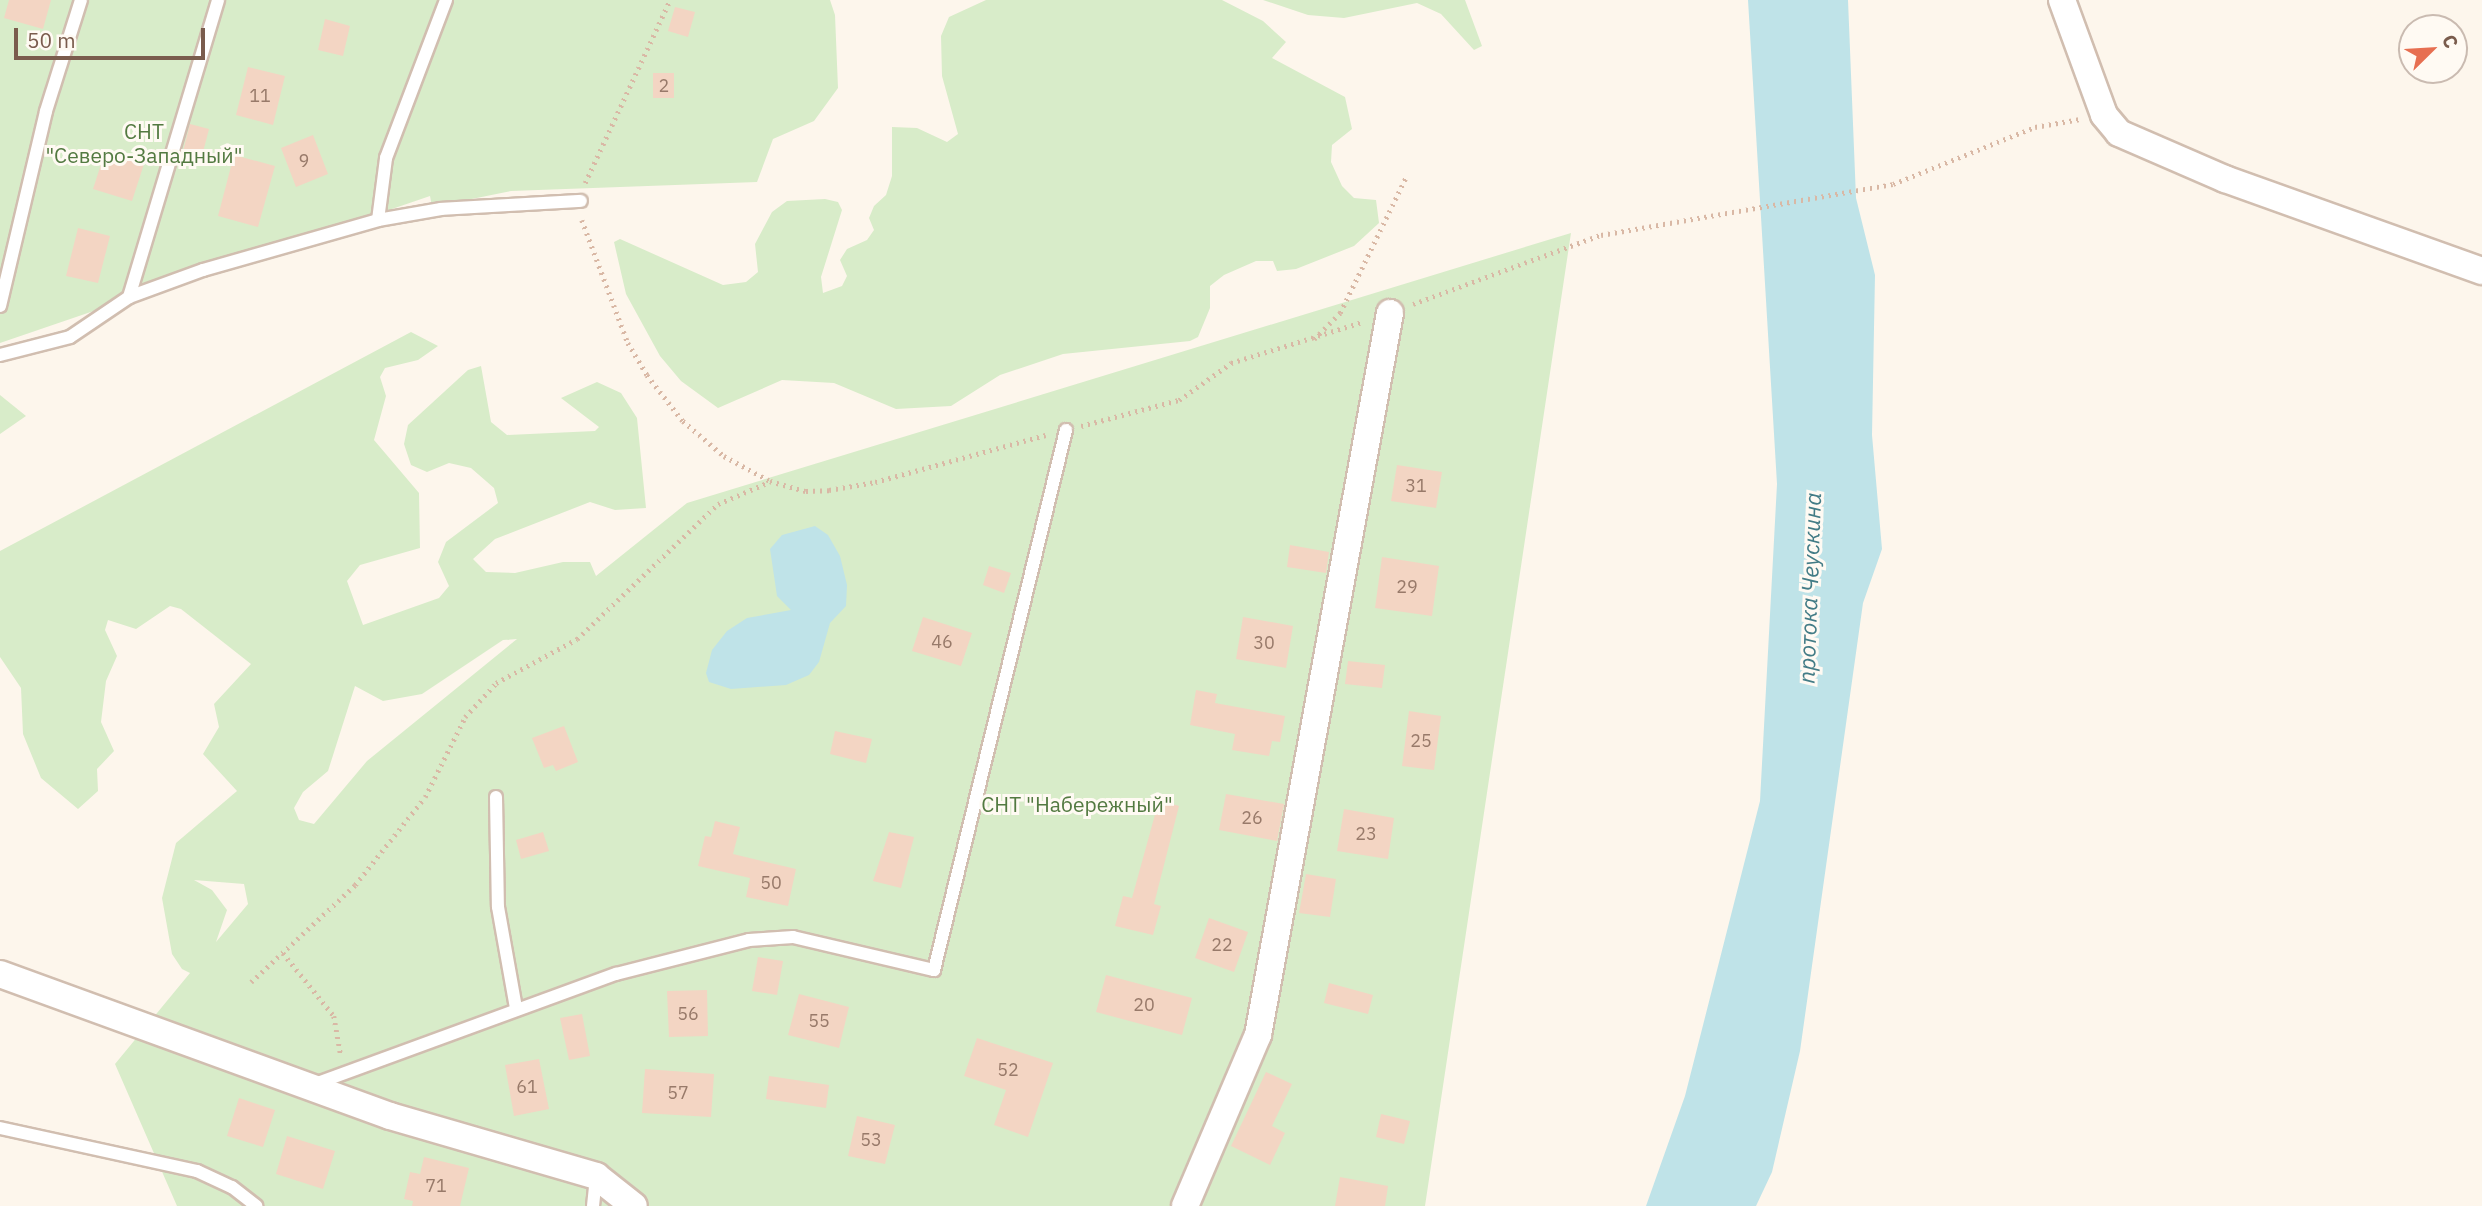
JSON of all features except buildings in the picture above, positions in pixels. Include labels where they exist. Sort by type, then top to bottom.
[{"type":"street","points":[[2062,0],[2104,115],[2119,133],[2225,179],[2482,271]]},
{"type":"street","points":[[1185,1206],[1258,1035],[1390,313]]},
{"type":"street","points":[[0,974],[129,1018],[306,1087],[596,1176],[635,1206]]},
{"type":"lane","points":[[0,306],[46,111],[81,0]]},
{"type":"lane","points":[[129,297],[218,0]]},
{"type":"lane","points":[[378,220],[386,158],[446,0]]},
{"type":"lane","points":[[0,355],[70,337],[129,297],[203,270],[378,220],[441,209],[581,201]]},
{"type":"lane","points":[[306,1087],[615,974],[749,940],[793,937],[934,971],[1066,430]]},
{"type":"lane","points":[[496,797],[498,907],[516,1008]]},
{"type":"lane","points":[[0,1128],[197,1171],[232,1187],[256,1206]]},
{"type":"lane","points":[[593,1206],[596,1176]]},
{"type":"path","points":[[670,0],[586,180],[581,201],[583,222],[594,258],[628,343],[647,375],[683,421],[724,456],[770,481],[806,491],[875,482],[1179,400],[1231,362],[1313,341],[1601,235],[1893,184],[2035,127],[2104,115]]},
{"type":"path","points":[[1313,341],[1340,313],[1406,177]]},
{"type":"path","points":[[251,982],[355,885],[425,797],[465,717],[496,683],[577,639],[718,505],[770,481]]},
{"type":"path","points":[[283,953],[334,1016],[344,1073]]},
{"type":"green space","name":"СНТ \"Северо-Западный\"","points":[[0,0],[830,0],[835,15],[838,88],[814,121],[773,139],[757,182],[511,191],[432,207],[430,196],[0,343]]},
{"type":"green space","points":[[986,0],[1222,0],[1263,21],[1286,42],[1272,58],[1345,97],[1352,129],[1332,145],[1331,162],[1342,186],[1354,198],[1376,200],[1379,223],[1354,246],[1296,269],[1277,271],[1273,261],[1256,261],[1224,275],[1210,286],[1210,308],[1198,337],[1190,341],[1063,354],[1000,375],[951,406],[896,409],[834,383],[782,380],[718,408],[681,381],[660,356],[626,294],[614,242],[620,239],[723,285],[746,282],[758,272],[755,244],[772,212],[787,201],[825,199],[838,202],[842,210],[821,277],[823,293],[842,286],[847,276],[840,260],[847,249],[867,240],[874,230],[869,218],[874,206],[886,195],[892,176],[892,127],[917,128],[947,142],[958,134],[942,76],[941,36],[949,17]]},
{"type":"green space","points":[[1263,0],[1465,0],[1482,46],[1474,50],[1441,14],[1417,3],[1344,18],[1308,15]]},
{"type":"green space","name":"СНТ \"Набережный\"","points":[[1571,233],[1425,1206],[177,1206],[115,1064],[190,973],[182,969],[172,954],[162,898],[176,843],[237,791],[203,754],[219,727],[214,704],[251,664],[181,609],[170,606],[136,629],[108,620],[105,630],[117,656],[106,681],[101,722],[114,751],[97,769],[98,791],[78,809],[41,778],[23,734],[21,688],[0,657],[0,551],[411,332],[438,346],[418,360],[385,368],[380,377],[386,396],[374,440],[419,493],[420,548],[360,565],[347,581],[363,625],[439,598],[449,586],[438,562],[446,542],[498,503],[494,488],[471,468],[449,463],[427,472],[411,465],[404,444],[408,425],[468,370],[481,366],[491,422],[507,435],[595,431],[599,427],[561,398],[597,382],[621,393],[637,418],[646,508],[615,510],[590,502],[495,539],[473,559],[486,572],[515,573],[563,562],[590,562],[596,576],[687,503]],"holes":[[[517,639],[367,761],[314,824],[299,820],[294,808],[303,792],[328,771],[355,686],[383,701],[422,694],[503,640]],[[194,880],[244,884],[248,904],[216,942],[227,910],[212,890]]]},
{"type":"green space","points":[[0,395],[26,416],[0,434]]},
{"type":"water","name":"протока Чеускина","points":[[1748,0],[1848,0],[1856,198],[1875,275],[1872,435],[1882,549],[1863,603],[1800,1051],[1772,1172],[1756,1206],[1646,1206],[1685,1096],[1760,801],[1777,484]]},
{"type":"water","points":[[815,526],[828,535],[840,556],[847,585],[846,606],[830,623],[819,662],[809,675],[786,685],[731,689],[709,682],[706,673],[712,650],[727,631],[747,618],[791,610],[777,596],[770,549],[782,535]]}]
